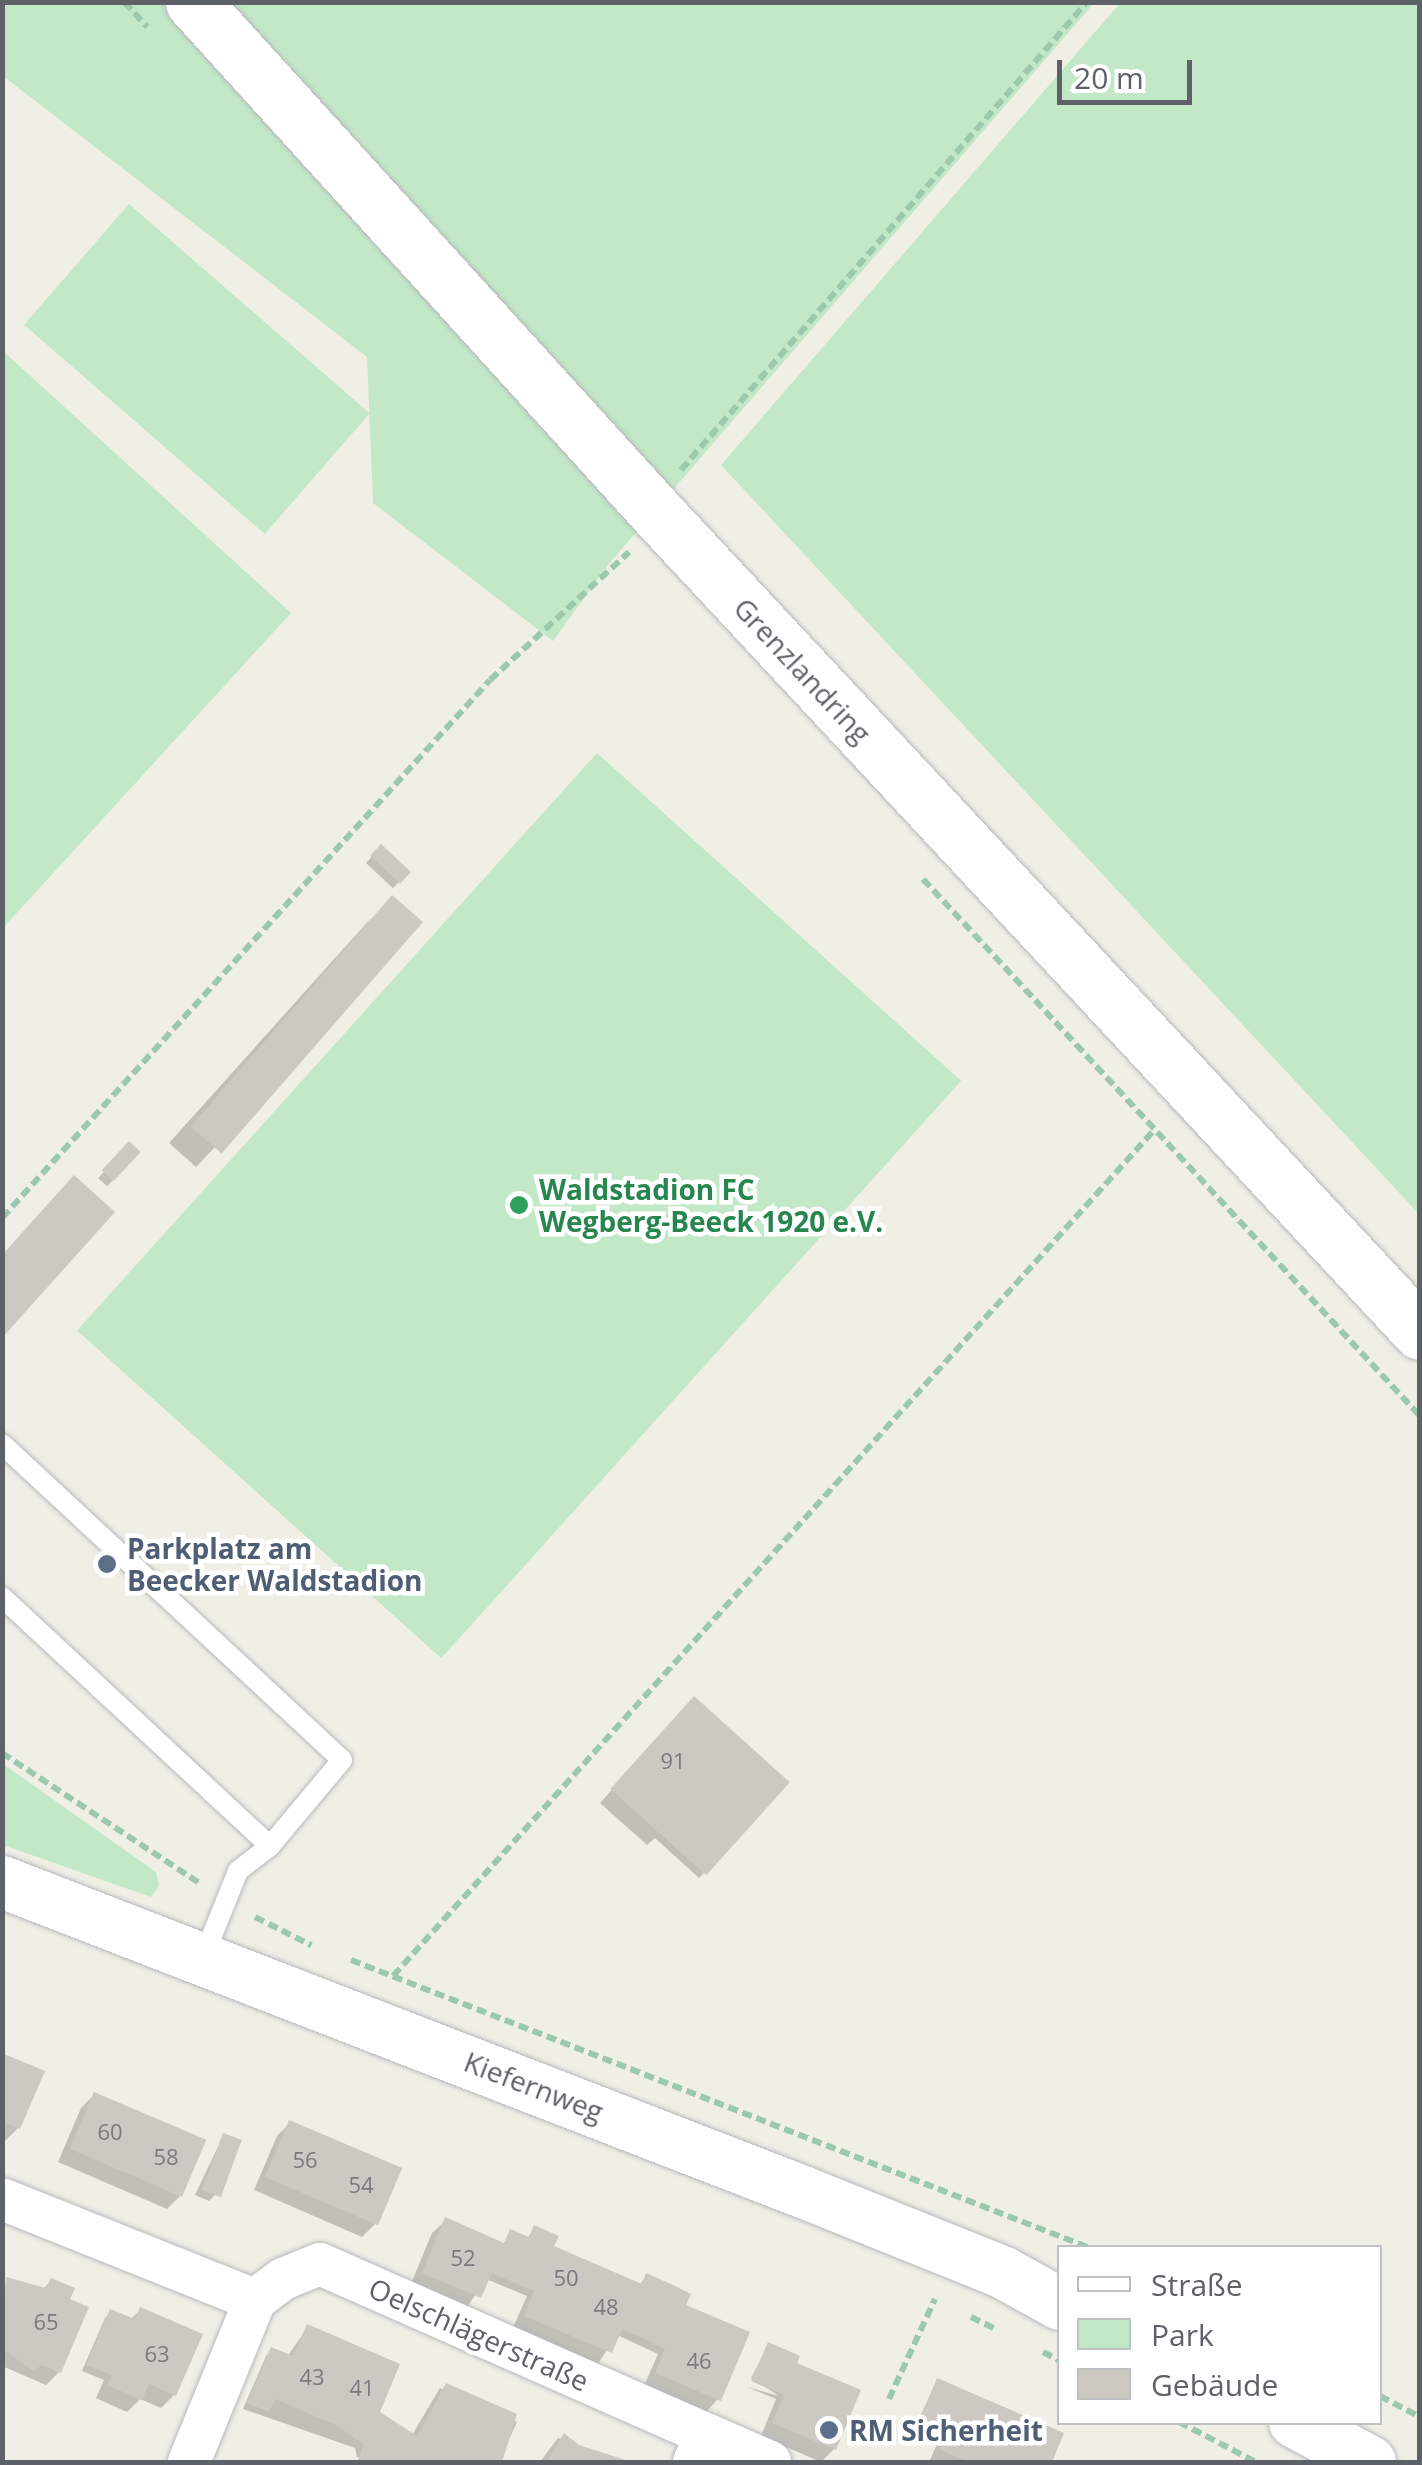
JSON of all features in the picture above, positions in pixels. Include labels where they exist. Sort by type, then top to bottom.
[{"type":"main road","name":"Grenzlandring","points":[[193,2],[643,530],[1420,1332]]},
{"type":"street","name":"Kiefernweg","points":[[2,1882],[803,2192],[1004,2273],[1057,2302]]},
{"type":"street","points":[[2,2198],[256,2300],[189,2462]]},
{"type":"street","name":"Oelschlägerstraße","points":[[256,2300],[282,2278],[320,2264],[700,2448],[770,2462]]},
{"type":"street","points":[[1301,2425],[1370,2462]]},
{"type":"lane","points":[[2,1444],[342,1760],[270,1846],[238,1871],[203,1958]]},
{"type":"lane","points":[[2,1597],[270,1846]]},
{"type":"path","points":[[2,1218],[490,680],[643,530],[682,469],[1087,2]]},
{"type":"path","points":[[393,1976],[1155,1129],[1420,1416]]},
{"type":"path","points":[[2,1753],[226,1902],[325,1950]]},
{"type":"path","points":[[342,1956],[1082,2245]]},
{"type":"path","points":[[889,2399],[935,2299]]},
{"type":"path","points":[[1382,2397],[1420,2418]]},
{"type":"path","points":[[1185,2425],[1256,2462]]},
{"type":"green space","points":[[2,3],[1094,3],[607,566],[553,641],[373,503],[367,357],[3,76]]},
{"type":"green space","points":[[1120,3],[1419,3],[1419,1214],[721,465]]},
{"type":"green space","points":[[129,204],[370,413],[265,534],[24,325]]},
{"type":"green space","points":[[3,351],[291,613],[2,928]]},
{"type":"green space","name":"Waldstadion FC Wegberg-Beeck 1920 e.V.","points":[[597,753],[961,1081],[441,1658],[77,1330]]},
{"type":"green space","points":[[3,1764],[156,1872],[159,1886],[151,1897],[3,1845]]},
{"type":"building","points":[[381,844],[411,872],[400,884],[370,856]]},
{"type":"building","points":[[392,895],[423,922],[222,1154],[191,1127]]},
{"type":"building","points":[[129,1141],[141,1152],[113,1181],[102,1170]]},
{"type":"building","points":[[74,1175],[115,1212],[2,1338],[2,1255]]},
{"type":"building","points":[[694,1696],[790,1782],[706,1875],[610,1789]]},
{"type":"building","points":[[2,2053],[45,2071],[20,2129],[2,2122]]},
{"type":"building","points":[[94,2092],[206,2140],[182,2197],[70,2149]]},
{"type":"building","points":[[289,2120],[402,2168],[378,2225],[265,2177]]},
{"type":"building","points":[[223,2133],[242,2140],[221,2197],[202,2190]]},
{"type":"building","points":[[445,2217],[504,2243],[510,2229],[529,2237],[534,2225],[559,2236],[554,2246],[642,2284],[646,2273],[691,2294],[686,2305],[750,2332],[721,2401],[655,2373],[665,2349],[622,2329],[612,2353],[524,2316],[534,2291],[492,2273],[481,2298],[422,2273]]},
{"type":"building","points":[[6,2277],[46,2288],[51,2278],[75,2288],[70,2299],[89,2307],[61,2373],[42,2365],[33,2371],[2,2348]]},
{"type":"building","points":[[140,2307],[203,2334],[176,2396],[149,2384],[142,2400],[107,2385],[112,2375],[86,2365],[110,2309],[135,2319]]},
{"type":"building","points":[[307,2324],[400,2364],[380,2412],[417,2436],[446,2383],[517,2414],[502,2462],[364,2462],[358,2460],[364,2445],[338,2426],[275,2399],[269,2412],[247,2403],[271,2347],[293,2356]]},
{"type":"building","points":[[768,2342],[800,2356],[797,2363],[861,2390],[836,2450],[772,2423],[784,2395],[751,2381]]},
{"type":"building","points":[[937,2378],[1064,2433],[1052,2462],[969,2462],[940,2450],[946,2437],[917,2425]]},
{"type":"building","points":[[564,2433],[579,2445],[632,2462],[546,2462]]},
{"type":"place","name":"Waldstadion FC Wegberg-Beeck 1920 e.V.","points":[[519,1205]]},
{"type":"place","name":"Parkplatz am Beecker Waldstadion","points":[[107,1564]]},
{"type":"place","name":"RM Sicherheit","points":[[829,2430]]}]
